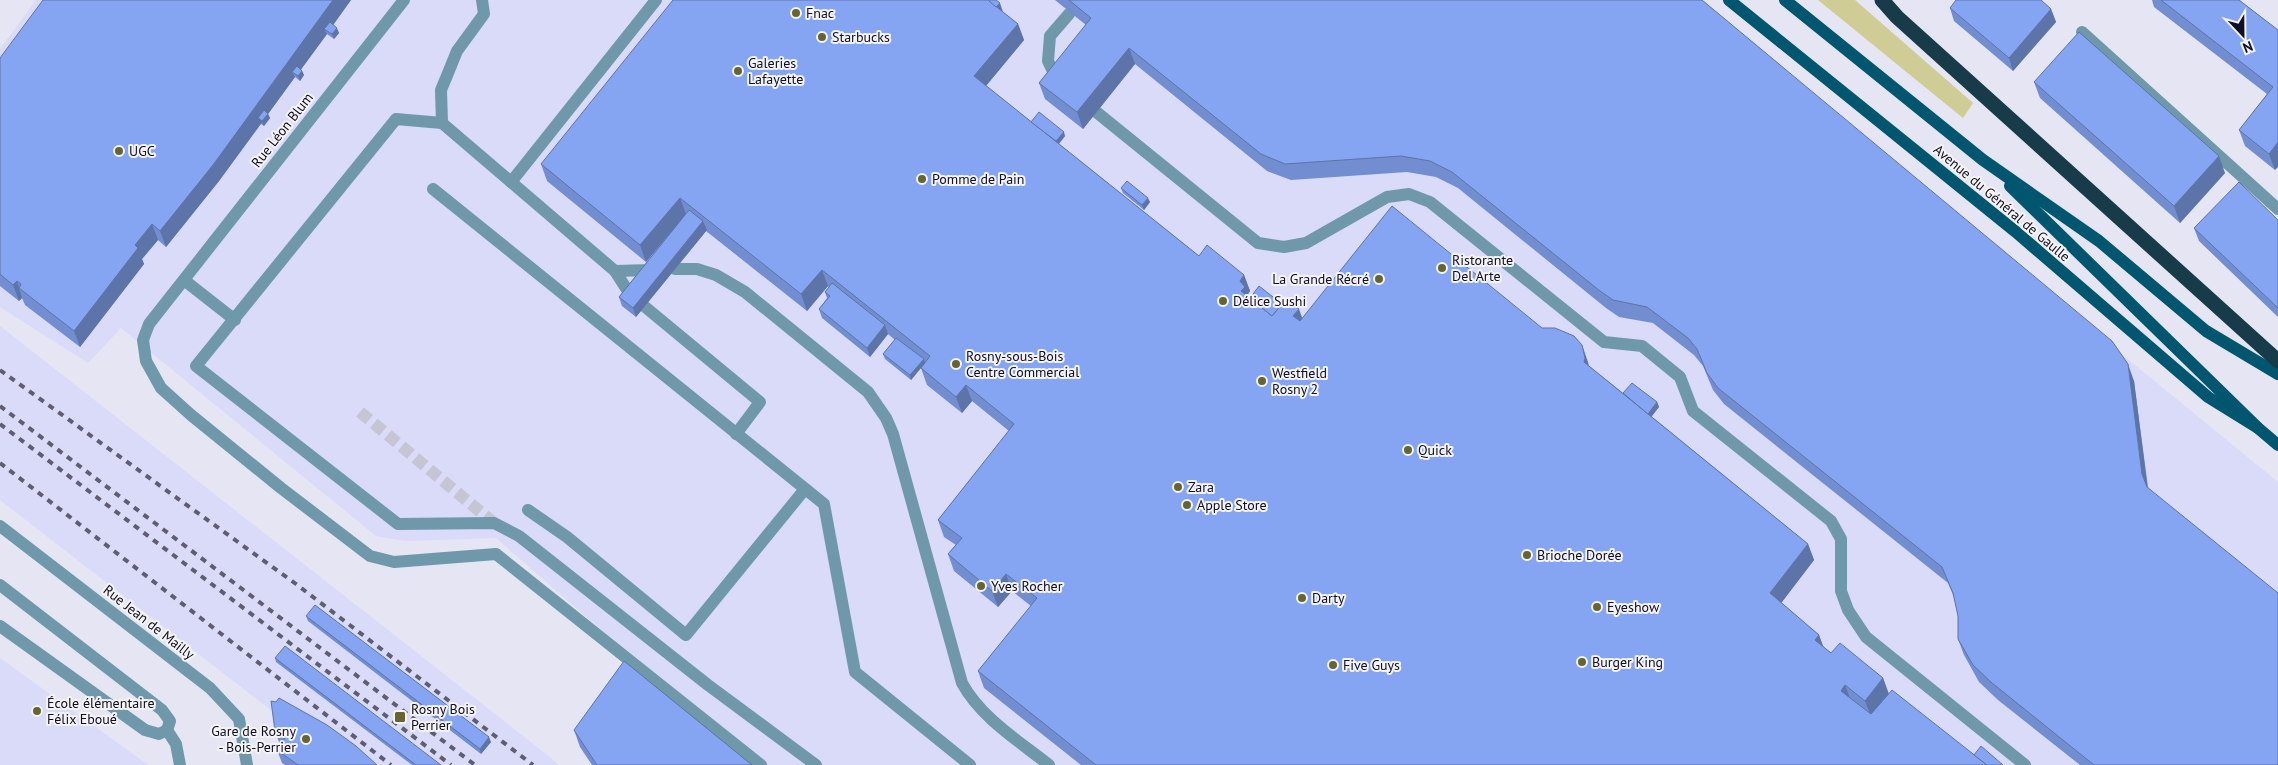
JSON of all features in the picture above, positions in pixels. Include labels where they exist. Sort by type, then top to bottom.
[{"type":"highway","points":[[1882,0],[1897,17],[2278,361]]},
{"type":"main road","name":"Avenue du Général de Gaulle","points":[[1729,0],[2016,232],[2208,397],[2258,428]]},
{"type":"main road","name":"Avenue du Général de Gaulle","points":[[1786,0],[1983,160],[2099,241],[2206,331],[2278,374]]},
{"type":"main road","name":"Avenue du Général de Gaulle","points":[[1983,160],[2258,428],[2278,445]]},
{"type":"street","name":"Rue Léon Blum","points":[[404,0],[149,324],[143,340],[146,361],[161,388],[190,415],[370,556],[394,562],[496,554],[761,765]]},
{"type":"street","points":[[442,123],[441,90],[456,51],[484,14],[482,0]]},
{"type":"street","points":[[511,182],[656,0]]},
{"type":"street","points":[[1069,14],[1050,36],[1048,61],[1057,80],[1258,243],[1284,247],[1306,243],[1387,197],[1410,194],[1430,202],[1604,342],[1642,346],[1680,377],[1693,411],[1831,521],[1841,539],[1841,591],[1848,610],[1866,637],[2025,765]]},
{"type":"street","points":[[2082,32],[2278,209]]},
{"type":"street","points":[[631,296],[615,271],[442,123],[396,119],[196,366],[398,524],[494,523],[518,536],[708,685],[816,765]]},
{"type":"street","points":[[432,189],[824,504],[855,672],[970,765]]},
{"type":"street","points":[[675,269],[697,269],[731,282],[868,392],[886,418],[893,434],[962,683],[968,695],[985,713],[1049,765]]},
{"type":"street","points":[[615,271],[651,270]]},
{"type":"street","points":[[184,280],[234,320]]},
{"type":"street","points":[[644,306],[760,402],[736,434]]},
{"type":"street","points":[[528,510],[568,537],[686,635],[805,489]]},
{"type":"street","name":"Rue Jean de Mailly","points":[[0,526],[210,688],[239,719],[247,765]]},
{"type":"street","points":[[0,585],[162,710],[170,721],[167,730],[159,734],[145,730],[0,626]]},
{"type":"street","points":[[167,730],[176,744],[180,765]]},
{"type":"shaded area","points":[[36,0],[1689,0],[2278,482],[2278,765],[756,765],[496,538],[405,541],[376,536],[121,328],[88,363],[0,307],[0,49]]},
{"type":"shaded area","points":[[1818,0],[1855,0],[1973,103],[1963,118]]},
{"type":"shaded area","points":[[0,326],[559,765],[285,765],[282,763],[276,714],[0,500]]},
{"type":"shaded area","name":"École élémentaire Félix Eboué","points":[[0,658],[148,765],[0,765]]},
{"type":"building","name":"UGC","points":[[43,0],[333,0],[213,165],[160,231],[152,224],[135,245],[138,248],[74,331],[19,288],[21,284],[17,281],[13,285],[0,274],[0,58]]},
{"type":"building","name":"Westfield Rosny 2","points":[[673,0],[988,0],[1018,24],[974,76],[1199,256],[1207,245],[1244,275],[1240,281],[1245,287],[1241,291],[1272,316],[1286,299],[1299,309],[1293,316],[1300,321],[1392,206],[1542,328],[1555,328],[1574,336],[1582,345],[1584,362],[1808,544],[1770,593],[1819,635],[1815,640],[1831,653],[1840,643],[1883,678],[1865,701],[1845,685],[1841,691],[1871,714],[1892,690],[1987,765],[1096,765],[978,671],[1037,598],[1006,574],[992,591],[948,554],[962,538],[938,520],[1014,424],[966,385],[956,397],[921,368],[930,356],[822,270],[801,294],[680,198],[640,245],[541,164]]},
{"type":"building","points":[[988,0],[996,0],[1000,3],[996,7]]},
{"type":"building","points":[[1069,0],[1702,0],[2112,341],[2128,364],[2142,474],[2147,487],[2278,593],[2278,765],[2094,765],[1992,683],[1973,665],[1958,639],[1958,616],[1953,593],[1942,567],[1718,388],[1707,373],[1697,349],[1688,338],[1647,307],[1613,300],[1452,172],[1430,161],[1401,156],[1285,164],[1261,154],[1129,48],[1077,112],[1039,83],[1091,18]]},
{"type":"building","points":[[1956,0],[2041,0],[2051,9],[2009,58],[1950,8]]},
{"type":"building","points":[[2161,0],[2239,0],[2278,30],[2278,142],[2269,154],[2239,130],[2273,87]]},
{"type":"building","points":[[330,22],[337,28],[332,34],[324,29]]},
{"type":"building","points":[[2079,32],[2219,156],[2174,206],[2034,82]]},
{"type":"building","points":[[297,66],[302,71],[298,76],[292,72]]},
{"type":"building","points":[[264,110],[268,114],[262,121],[258,118]]},
{"type":"building","points":[[1039,112],[1064,132],[1056,141],[1031,122]]},
{"type":"building","points":[[1127,181],[1148,198],[1142,205],[1121,188]]},
{"type":"building","points":[[2239,182],[2278,220],[2278,308],[2194,228]]},
{"type":"building","points":[[689,210],[703,221],[633,308],[619,297]]},
{"type":"building","points":[[832,283],[885,325],[867,348],[819,309],[830,296],[825,292]]},
{"type":"building","points":[[1259,286],[1282,304],[1272,316],[1250,298]]},
{"type":"building","points":[[896,338],[924,359],[910,375],[883,354]]},
{"type":"building","points":[[1632,383],[1657,402],[1648,414],[1623,393]]},
{"type":"building","points":[[315,605],[489,737],[480,749],[306,616]]},
{"type":"building","points":[[285,646],[441,765],[416,765],[275,658]]},
{"type":"building","points":[[624,661],[752,765],[597,765],[574,730]]},
{"type":"building","name":"Gare de Rosny - Bois-Perrier","points":[[279,698],[327,725],[356,746],[377,765],[298,765],[277,750],[285,738],[275,731],[271,701],[276,702]]},
{"type":"building","points":[[1981,746],[2003,765],[1987,765],[1974,755]]},
{"type":"tunnel","points":[[360,412],[494,523]]},
{"type":"railway","points":[[0,370],[296,584],[533,765]]},
{"type":"railway","points":[[0,406],[475,765]]},
{"type":"railway","points":[[0,424],[451,765]]},
{"type":"railway","points":[[0,463],[391,765]]},
{"type":"place","name":"Fnac","points":[[796,13]]},
{"type":"place","name":"Starbucks","points":[[822,37]]},
{"type":"place","name":"Galeries Lafayette","points":[[738,71]]},
{"type":"place","name":"UGC","points":[[119,151]]},
{"type":"place","name":"Pomme de Pain","points":[[922,179]]},
{"type":"place","name":"Ristorante Del Arte","points":[[1442,268]]},
{"type":"place","name":"La Grande Récré","points":[[1379,279]]},
{"type":"place","name":"Délice Sushi","points":[[1223,301]]},
{"type":"place","name":"Rosny-sous-Bois Centre Commercial","points":[[956,364]]},
{"type":"place","name":"Westfield Rosny 2","points":[[1262,381]]},
{"type":"place","name":"Quick","points":[[1408,450]]},
{"type":"place","name":"Zara","points":[[1178,487]]},
{"type":"place","name":"Apple Store","points":[[1187,505]]},
{"type":"place","name":"Brioche Dorée","points":[[1527,555]]},
{"type":"place","name":"Yves Rocher","points":[[981,586]]},
{"type":"place","name":"Darty","points":[[1302,598]]},
{"type":"place","name":"Eyeshow","points":[[1597,607]]},
{"type":"place","name":"Burger King","points":[[1582,662]]},
{"type":"place","name":"Five Guys","points":[[1333,665]]},
{"type":"place","name":"École élémentaire Félix Eboué","points":[[37,711]]},
{"type":"place","name":"Rosny Bois Perrier","points":[[400,717]]},
{"type":"place","name":"Gare de Rosny - Bois-Perrier","points":[[306,739]]}]
